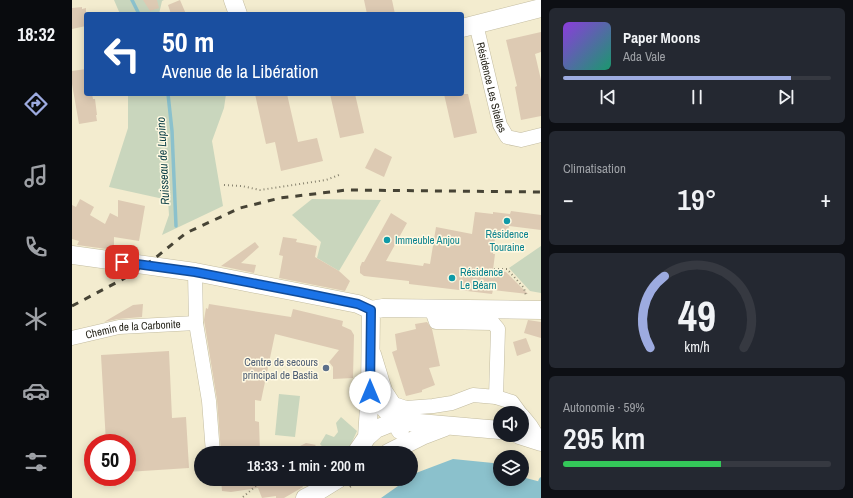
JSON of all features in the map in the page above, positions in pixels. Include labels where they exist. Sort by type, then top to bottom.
[{"type":"main road","points":[[233,0],[237,12]]},
{"type":"main road","points":[[469,26],[541,8]]},
{"type":"main road","points":[[72,255],[195,272],[358,304],[371,310],[383,308],[535,309]]},
{"type":"main road","points":[[371,310],[368,437],[375,446]]},
{"type":"main road","points":[[370,392],[396,421],[406,443]]},
{"type":"main road","points":[[361,446],[376,429],[396,421],[493,429]]},
{"type":"main road","points":[[401,446],[447,426]]},
{"type":"main road","points":[[305,498],[327,486]]},
{"type":"street","name":"Résidence Les Sitelles","points":[[469,26],[500,125],[507,137],[521,140],[541,135]]},
{"type":"street","points":[[195,272],[196,322],[209,401],[212,446]]},
{"type":"street","points":[[431,308],[436,322],[492,323],[498,329],[496,397]]},
{"type":"street","name":"Chemin de la Carbonite","points":[[72,338],[119,327],[196,322]]},
{"type":"street","points":[[370,343],[385,390],[394,404],[406,408],[433,406],[452,403],[473,395],[496,397],[512,402],[515,406]]},
{"type":"path","points":[[224,185],[242,186],[260,190],[326,180],[339,175]]},
{"type":"path","points":[[494,269],[507,269],[524,288],[535,309]]},
{"type":"path","points":[[243,497],[256,486]]},
{"type":"green space","points":[[114,0],[164,0],[162,1],[159,12],[119,12]]},
{"type":"green space","points":[[128,96],[226,96],[224,108],[212,141],[223,206],[162,235],[169,215],[168,200],[109,187],[128,128]]},
{"type":"green space","points":[[312,199],[381,200],[339,271],[317,258],[321,242],[292,215]]},
{"type":"green space","points":[[541,246],[541,293],[530,291],[509,268]]},
{"type":"green space","points":[[279,394],[300,396],[295,437],[275,435]]},
{"type":"green space","points":[[341,417],[357,431],[350,446],[322,446],[320,444],[326,434],[334,437],[338,432],[336,423]]},
{"type":"water","points":[[453,459],[493,463],[493,486],[529,486],[529,479],[541,482],[541,498],[381,498],[398,486],[418,486],[418,472]]},
{"type":"building","points":[[143,0],[157,0],[159,8],[150,11]]},
{"type":"building","points":[[180,0],[185,12],[170,12],[168,5]]},
{"type":"building","points":[[364,0],[392,0],[395,12],[367,12]]},
{"type":"building","points":[[72,8],[86,8],[86,12],[84,12],[84,26],[72,29]]},
{"type":"building","points":[[541,32],[541,52],[535,54],[541,80],[541,116],[521,120],[515,87],[517,86],[506,40]]},
{"type":"building","points":[[84,69],[84,96],[92,96],[93,99],[95,99],[97,121],[79,124],[72,84],[72,71]]},
{"type":"building","points":[[464,94],[468,94],[477,133],[454,138],[444,96],[464,96]]},
{"type":"building","points":[[255,96],[287,96],[298,142],[317,138],[323,161],[281,171],[275,142],[266,144]]},
{"type":"building","points":[[330,96],[355,96],[364,133],[340,138]]},
{"type":"building","points":[[375,148],[392,157],[384,177],[365,168]]},
{"type":"building","points":[[80,199],[94,207],[90,215],[105,224],[110,213],[118,217],[118,200],[145,206],[139,241],[114,237],[114,250],[77,245],[79,241],[72,239],[72,205],[76,207]]},
{"type":"building","points":[[511,211],[541,215],[541,230],[509,226],[508,233],[496,231],[493,254],[495,254],[493,270],[506,272],[528,294],[493,290],[492,294],[409,284],[409,281],[364,276],[360,273],[362,262],[364,262],[391,213],[407,223],[386,261],[423,266],[424,263],[430,264],[436,227],[472,234],[475,212],[510,214]]},
{"type":"building","points":[[283,237],[297,239],[296,242],[317,246],[315,257],[339,271],[350,281],[345,291],[279,278],[283,256],[279,255]]},
{"type":"building","points":[[255,242],[259,247],[241,263],[256,265],[254,273],[221,266]]},
{"type":"building","points":[[143,304],[142,317],[104,322],[133,305]]},
{"type":"building","points":[[209,304],[291,317],[293,309],[343,321],[342,326],[351,330],[354,335],[353,378],[333,379],[333,367],[329,362],[339,350],[275,334],[261,401],[255,400],[255,421],[259,422],[260,446],[220,446],[217,400],[204,320],[206,308],[208,309]]},
{"type":"building","points":[[528,320],[541,322],[541,338],[524,333]]},
{"type":"building","points":[[427,322],[432,329],[440,366],[429,368],[435,385],[422,390],[422,392],[406,396],[392,352],[397,350],[395,334],[416,329],[415,324]]},
{"type":"building","points":[[526,338],[531,351],[517,356],[513,342]]},
{"type":"building","points":[[169,351],[172,418],[186,417],[189,468],[136,471],[136,434],[105,434],[101,355]]},
{"type":"building","points":[[306,443],[316,445],[315,446],[300,446]]},
{"type":"building","points":[[222,486],[303,487],[284,498],[276,498],[276,496],[262,498],[258,488],[231,492],[222,491]]},
{"type":"waterway","name":"Ruisseau de Lupino","points":[[132,0],[138,12]]},
{"type":"waterway","name":"Ruisseau de Lupino","points":[[168,96],[172,131],[176,226]]},
{"type":"railway","points":[[72,306],[125,278],[154,259],[186,233],[240,208],[280,198],[347,190],[541,192]]},
{"type":"place","name":"Résidence Touraine","points":[[507,221]]},
{"type":"place","name":"Immeuble Anjou","points":[[387,240]]},
{"type":"place","name":"Résidence Le Béarn","points":[[452,278]]},
{"type":"place","name":"Centre de secours principal de Bastia","points":[[326,368]]},
{"type":"route","points":[[122,262],[195,272],[299,292],[358,304],[371,310],[370,392]]}]
